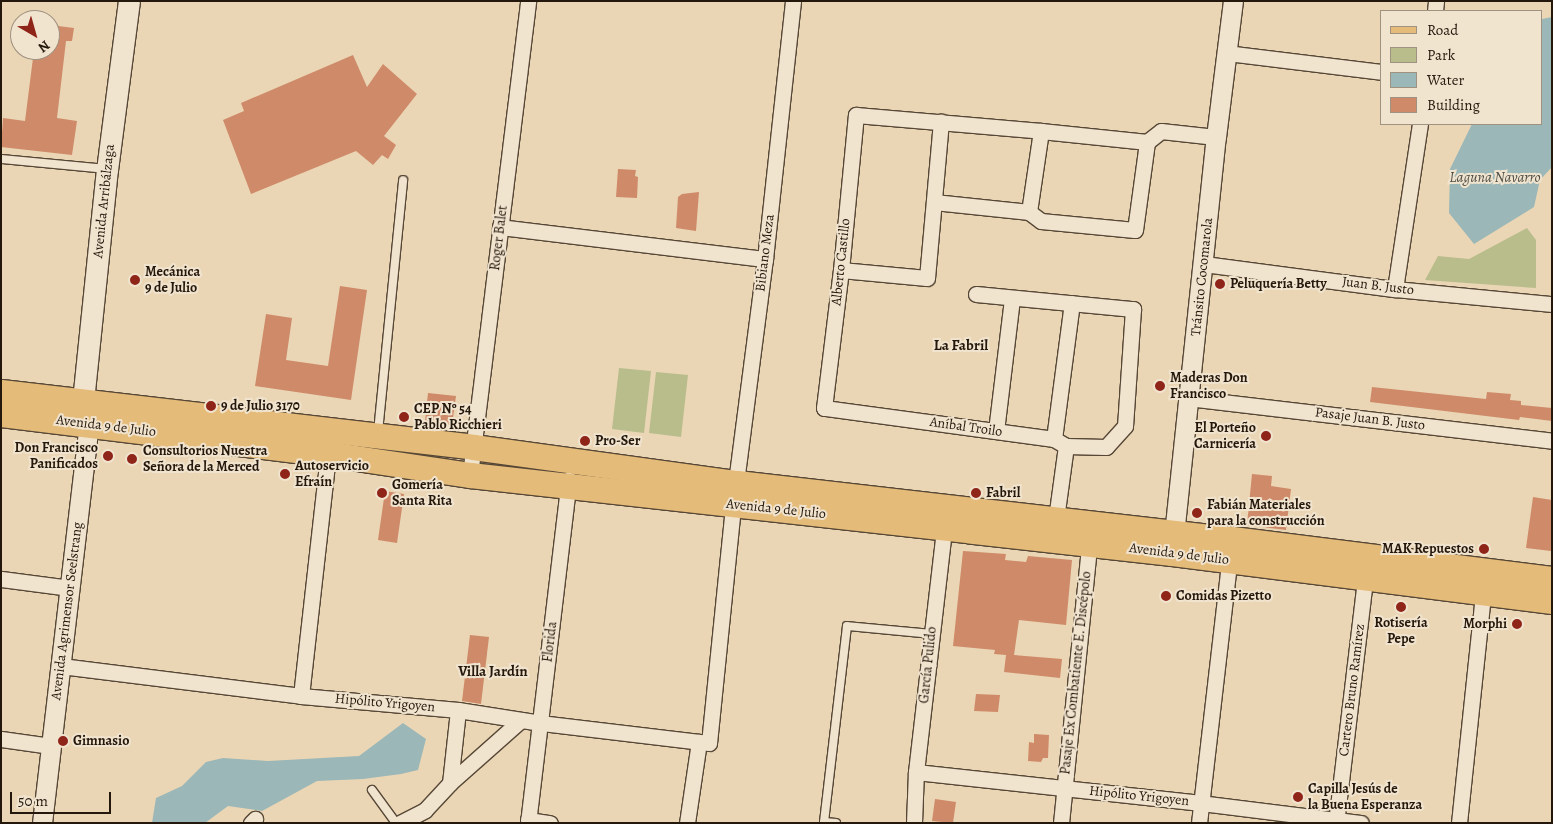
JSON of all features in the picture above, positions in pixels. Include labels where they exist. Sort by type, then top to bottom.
[{"type":"main road","name":"Avenida Arribálzaga","points":[[86,412],[107,170],[129,1]]},
{"type":"main road","name":"Avenida 9 de Julio","points":[[1,392],[86,412],[330,442],[470,475],[568,486],[736,494],[1173,543],[1484,581],[1552,579]]},
{"type":"main road","name":"Avenida 9 de Julio","points":[[1,414],[86,412]]},
{"type":"main road","name":"Avenida 9 de Julio","points":[[330,442],[377,437],[570,460],[736,494]]},
{"type":"main road","name":"Avenida 9 de Julio","points":[[1484,581],[1552,601]]},
{"type":"street","name":"Roger Balet","points":[[470,475],[528,1]]},
{"type":"street","name":"Bibiano Meza","points":[[688,823],[704,742],[736,494],[765,259],[793,1]]},
{"type":"street","name":"Tránsito Cocomarola","points":[[1173,543],[1216,137],[1233,1]]},
{"type":"street","points":[[1227,53],[1380,72]]},
{"type":"street","name":"Alberto Castillo","points":[[824,408],[841,270],[856,116],[941,122]]},
{"type":"street","points":[[841,270],[927,278],[941,122],[1147,142]]},
{"type":"street","points":[[1395,289],[1420,125]]},
{"type":"street","points":[[1029,212],[1041,131]]},
{"type":"street","points":[[934,202],[1029,212],[1041,221],[1135,230],[1147,142],[1161,131],[1216,137]]},
{"type":"street","points":[[500,227],[765,259]]},
{"type":"street","name":"Juan B. Justo","points":[[1204,264],[1395,289],[1552,304]]},
{"type":"street","points":[[976,294],[1072,303],[1060,442],[1055,530]]},
{"type":"street","points":[[996,432],[1012,298]]},
{"type":"street","name":"Aníbal Troilo","points":[[824,408],[1106,447],[1125,426],[1133,309],[1072,303]]},
{"type":"street","name":"Pasaje Juan B. Justo","points":[[1188,398],[1552,441]]},
{"type":"street","name":"Avenida Agrimensor Seelstrang","points":[[42,823],[70,588],[86,412]]},
{"type":"street","points":[[301,696],[330,442]]},
{"type":"street","name":"Florida","points":[[528,822],[541,723],[570,460]]},
{"type":"street","name":"García Pulido","points":[[914,823],[916,772],[945,518]]},
{"type":"street","name":"Pasaje Ex Combatiente E. Discépolo","points":[[1061,823],[1090,534]]},
{"type":"street","points":[[1199,823],[1231,550]]},
{"type":"street","name":"Cartero Bruno Ramírez","points":[[1336,821],[1366,567]]},
{"type":"street","points":[[1,579],[70,588]]},
{"type":"street","points":[[1459,823],[1484,581]]},
{"type":"street","name":"Hipólito Yrigoyen","points":[[61,666],[301,696],[458,710],[541,723],[704,742]]},
{"type":"street","points":[[450,783],[458,710]]},
{"type":"street","points":[[398,823],[425,810],[450,783],[521,720]]},
{"type":"street","points":[[1,739],[51,746]]},
{"type":"street","name":"Hipólito Yrigoyen","points":[[916,772],[1065,787],[1361,823]]},
{"type":"street","points":[[528,822],[550,823]]},
{"type":"lane","points":[[1,158],[107,170]]},
{"type":"lane","points":[[377,437],[403,180]]},
{"type":"lane","points":[[836,823],[824,822],[847,626],[931,634]]},
{"type":"lane","points":[[372,790],[398,823]]},
{"type":"green space","points":[[1527,228],[1536,240],[1536,288],[1425,280],[1438,256],[1469,259]]},
{"type":"green space","points":[[619,368],[651,371],[644,433],[612,429]]},
{"type":"green space","points":[[656,372],[688,375],[681,437],[649,433]]},
{"type":"water","name":"Laguna Navarro","points":[[1552,17],[1552,167],[1540,180],[1534,207],[1474,244],[1449,213],[1450,169],[1472,125],[1543,125],[1543,19]]},
{"type":"water","points":[[403,723],[426,739],[418,770],[363,779],[317,781],[262,811],[228,806],[205,823],[152,823],[156,798],[182,786],[206,762],[223,758],[268,761],[359,756]]},
{"type":"building","points":[[60,26],[74,28],[72,41],[66,41],[57,118],[77,121],[72,155],[1,147],[3,118],[25,121],[33,60],[60,60]]},
{"type":"building","points":[[353,55],[367,87],[383,64],[417,94],[384,136],[396,145],[388,159],[382,155],[373,165],[356,151],[251,194],[223,120],[244,111],[241,103]]},
{"type":"building","points":[[618,169],[636,170],[635,176],[638,177],[637,198],[616,197]]},
{"type":"building","points":[[699,192],[696,231],[676,228],[678,197],[682,194]]},
{"type":"building","points":[[340,286],[367,290],[351,400],[255,386],[266,314],[292,318],[286,360],[328,366]]},
{"type":"building","points":[[1372,387],[1486,399],[1487,392],[1511,394],[1510,400],[1521,401],[1521,405],[1552,408],[1552,421],[1520,417],[1519,420],[1370,402]]},
{"type":"building","points":[[428,393],[456,396],[452,425],[425,422]]},
{"type":"building","points":[[1252,474],[1272,476],[1271,486],[1291,489],[1286,530],[1247,525]]},
{"type":"building","points":[[385,491],[404,494],[397,543],[378,540]]},
{"type":"building","points":[[1533,497],[1552,500],[1551,551],[1526,548]]},
{"type":"building","points":[[963,551],[1006,554],[1005,560],[1026,562],[1028,556],[1072,560],[1066,625],[1019,620],[1014,655],[1062,659],[1060,678],[1004,672],[1006,655],[994,654],[995,650],[953,646]]},
{"type":"building","points":[[470,635],[489,637],[481,704],[462,701]]},
{"type":"building","points":[[976,694],[1000,695],[998,712],[974,711]]},
{"type":"building","points":[[1034,734],[1049,735],[1048,758],[1043,758],[1041,762],[1028,761],[1029,742],[1034,743]]},
{"type":"building","points":[[935,799],[956,802],[953,823],[932,821]]},
{"type":"place","name":"Mecánica 9 de Julio","points":[[135,280]]},
{"type":"place","name":"Peluquería Betty","points":[[1220,284]]},
{"type":"place","name":"Maderas Don Francisco","points":[[1160,386]]},
{"type":"place","name":"9 de Julio 3170","points":[[211,406]]},
{"type":"place","name":"CEP Nº 54 Pablo Ricchieri","points":[[404,417]]},
{"type":"place","name":"El Porteño Carnicería","points":[[1266,436]]},
{"type":"place","name":"Pro-Ser","points":[[585,441]]},
{"type":"place","name":"Don Francisco Panificados","points":[[108,456]]},
{"type":"place","name":"Consultorios Nuestra Señora de la Merced","points":[[132,459]]},
{"type":"place","name":"Autoservicio Efraín","points":[[285,474]]},
{"type":"place","name":"Gomería Santa Rita","points":[[382,493]]},
{"type":"place","name":"Fabril","points":[[976,493]]},
{"type":"place","name":"Fabián Materiales para la construcción","points":[[1197,513]]},
{"type":"place","name":"MAK Repuestos","points":[[1484,549]]},
{"type":"place","name":"Comidas Pizetto","points":[[1166,596]]},
{"type":"place","name":"Rotisería Pepe","points":[[1401,607]]},
{"type":"place","name":"Morphi","points":[[1517,624]]},
{"type":"place","name":"Gimnasio","points":[[63,741]]},
{"type":"place","name":"Capilla Jesús de la Buena Esperanza","points":[[1298,797]]},
{"type":"district","name":"La Fabril","points":[[961,346]]},
{"type":"district","name":"Villa Jardín","points":[[493,672]]}]
